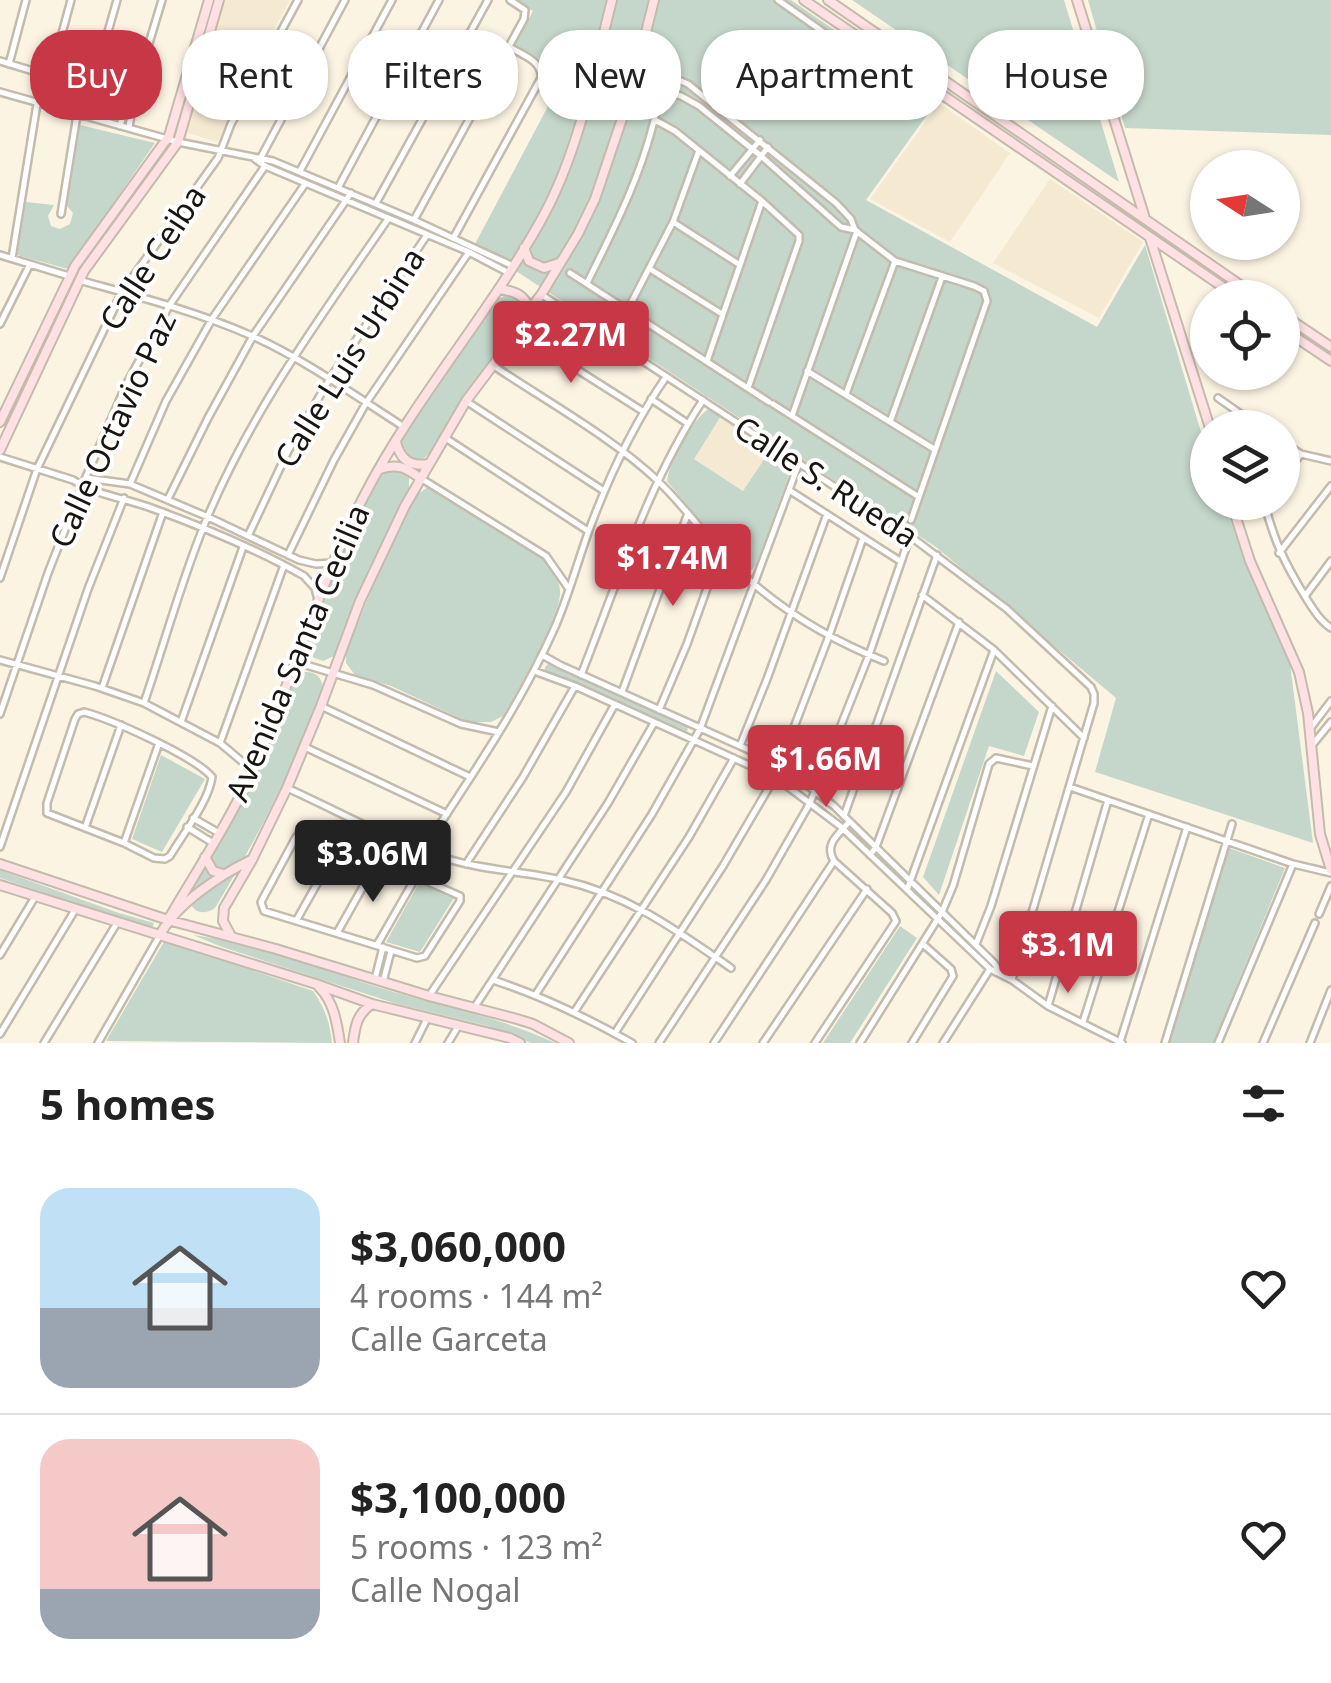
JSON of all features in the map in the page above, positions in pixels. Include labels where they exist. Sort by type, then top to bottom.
[{"type":"street","points":[[9,64],[26,0]]},
{"type":"street","points":[[63,30],[71,0]]},
{"type":"street","points":[[108,30],[116,0]]},
{"type":"street","points":[[0,422],[101,228],[167,139],[209,0]]},
{"type":"street","points":[[219,0],[178,142],[74,278],[0,454],[163,512],[244,547],[311,582],[318,600]]},
{"type":"street","name":"Calle Ceiba","points":[[0,578],[37,469],[122,292],[172,226],[220,152],[298,0]]},
{"type":"street","name":"Calle Octavio Paz","points":[[0,714],[48,573],[127,383],[169,306],[260,161],[345,0]]},
{"type":"street","points":[[300,171],[392,0]]},
{"type":"street","points":[[338,188],[440,0]]},
{"type":"street","points":[[376,203],[488,0]]},
{"type":"street","points":[[510,0],[525,10],[518,30]]},
{"type":"street","name":"Avenida Santa Cecilia","points":[[604,30],[612,0]]},
{"type":"street","name":"Avenida Santa Cecilia","points":[[646,30],[654,0]]},
{"type":"street","points":[[778,0],[821,30]]},
{"type":"street","points":[[804,0],[847,30]]},
{"type":"street","points":[[828,0],[1233,280]]},
{"type":"street","points":[[1077,0],[1204,410]]},
{"type":"street","points":[[152,30],[160,1]]},
{"type":"street","points":[[518,52],[542,71],[518,120]]},
{"type":"street","points":[[0,61],[30,70]]},
{"type":"street","points":[[681,81],[836,203],[856,230],[895,261],[984,292],[986,301],[911,520]]},
{"type":"street","points":[[0,92],[30,102]]},
{"type":"street","points":[[948,97],[1212,280]]},
{"type":"street","points":[[681,98],[699,106],[761,156],[841,227],[856,230]]},
{"type":"street","points":[[12,258],[34,120]]},
{"type":"street","points":[[61,214],[77,120]]},
{"type":"street","points":[[99,120],[300,171],[454,237],[470,249]]},
{"type":"street","points":[[120,126],[123,120]]},
{"type":"street","points":[[129,128],[130,120]]},
{"type":"street","points":[[414,220],[469,120]]},
{"type":"street","points":[[454,237],[518,120]]},
{"type":"street","name":"Avenida Santa Cecilia","points":[[160,935],[252,770],[332,562],[366,493],[404,427],[500,289],[541,221],[565,168],[579,120]]},
{"type":"street","name":"Avenida Santa Cecilia","points":[[231,936],[223,921],[224,908],[287,788],[360,601],[428,464],[466,402],[518,332],[596,199],[621,120]]},
{"type":"street","points":[[587,283],[631,190],[654,120],[675,130],[796,231],[799,241],[748,388]]},
{"type":"street","points":[[730,176],[760,140]]},
{"type":"street","points":[[740,184],[768,147]]},
{"type":"street","points":[[628,309],[673,222],[699,151]]},
{"type":"street","points":[[260,161],[346,202],[470,249],[511,270]]},
{"type":"street","points":[[130,484],[166,402],[212,319],[305,184]]},
{"type":"street","points":[[168,499],[252,336],[350,193]]},
{"type":"street","points":[[707,361],[762,201]]},
{"type":"street","points":[[144,702],[202,528],[244,442],[292,357],[388,219]]},
{"type":"street","points":[[673,222],[740,265]]},
{"type":"street","points":[[792,416],[856,230]]},
{"type":"street","name":"Calle Luis Urbina","points":[[248,536],[288,451],[329,380],[427,235]]},
{"type":"street","points":[[524,248],[529,261],[544,268],[560,262]]},
{"type":"street","points":[[288,555],[366,402],[470,249]]},
{"type":"street","points":[[0,255],[212,319],[252,336],[404,427]]},
{"type":"street","points":[[1159,266],[1176,255]]},
{"type":"street","points":[[846,396],[895,261]]},
{"type":"street","points":[[0,324],[30,264]]},
{"type":"street","points":[[650,268],[722,314]]},
{"type":"street","points":[[570,273],[920,497]]},
{"type":"street","points":[[890,422],[942,277]]},
{"type":"street","points":[[500,289],[524,297],[530,310]]},
{"type":"street","name":"Calle S. Rueda","points":[[541,295],[910,536],[1007,608],[1093,690],[1094,703],[1084,738]]},
{"type":"street","points":[[1300,326],[1331,347]]},
{"type":"street","points":[[518,332],[644,412]]},
{"type":"street","points":[[1300,340],[1331,361]]},
{"type":"street","points":[[494,366],[622,451],[657,480],[720,552],[790,614],[884,661]]},
{"type":"street","points":[[807,371],[934,449]]},
{"type":"street","points":[[423,850],[534,671],[569,590],[604,491],[622,451],[666,376]]},
{"type":"street","points":[[1218,398],[1234,410]]},
{"type":"street","points":[[651,400],[688,423]]},
{"type":"street","points":[[581,675],[657,480],[703,400]]},
{"type":"street","points":[[466,402],[604,491]]},
{"type":"street","points":[[444,437],[588,532]]},
{"type":"street","points":[[396,442],[406,461],[428,464]]},
{"type":"street","points":[[1301,454],[1331,461]]},
{"type":"street","points":[[536,994],[695,740],[799,464]]},
{"type":"street","points":[[380,468],[399,465],[546,556],[569,590]]},
{"type":"street","points":[[73,480],[130,484],[307,563],[332,562]]},
{"type":"street","points":[[1280,553],[1331,486]]},
{"type":"street","points":[[789,490],[901,562]]},
{"type":"street","points":[[0,847],[88,589],[124,498]]},
{"type":"street","points":[[102,688],[163,512]]},
{"type":"street","points":[[622,692],[688,512]]},
{"type":"street","points":[[740,746],[826,514]]},
{"type":"street","points":[[1237,520],[1250,561],[1298,672],[1308,713],[1317,820],[1331,872]]},
{"type":"street","points":[[1270,520],[1280,553],[1305,596],[1331,628]]},
{"type":"street","points":[[660,1043],[766,880],[816,792],[910,536]]},
{"type":"street","points":[[780,764],[864,538]]},
{"type":"street","points":[[181,722],[244,547]]},
{"type":"street","points":[[660,710],[720,552]]},
{"type":"street","points":[[815,1043],[896,918],[834,861],[829,850],[846,819],[937,556]]},
{"type":"street","points":[[1305,596],[1331,561]]},
{"type":"street","points":[[220,743],[284,566]]},
{"type":"street","points":[[922,595],[994,650],[1084,738],[1012,980]]},
{"type":"street","points":[[870,854],[876,848],[960,622]]},
{"type":"street","points":[[907,890],[994,650]]},
{"type":"street","points":[[542,655],[780,764],[911,880],[940,916]]},
{"type":"street","points":[[0,660],[144,702],[220,743],[252,770]]},
{"type":"street","points":[[296,662],[394,693],[460,724],[498,732]]},
{"type":"street","points":[[534,671],[775,776],[841,827],[1001,973],[1048,1006],[1120,1042],[1187,827]]},
{"type":"street","points":[[466,864],[523,777],[575,686]]},
{"type":"street","points":[[1309,730],[1331,701]]},
{"type":"street","points":[[429,996],[566,792],[615,704]]},
{"type":"street","points":[[321,706],[470,777]]},
{"type":"street","points":[[974,948],[991,906],[1052,706]]},
{"type":"street","points":[[84,712],[120,725],[212,776],[211,786],[193,818],[165,858],[154,858],[50,816],[46,808],[78,714],[84,712]]},
{"type":"street","points":[[1311,747],[1331,721],[1323,712]]},
{"type":"street","points":[[474,1008],[608,804],[655,722]]},
{"type":"street","points":[[85,828],[120,725]]},
{"type":"street","points":[[124,843],[158,744]]},
{"type":"street","points":[[304,748],[446,814]]},
{"type":"street","points":[[575,1012],[690,837],[734,758]]},
{"type":"street","points":[[860,1043],[940,916],[953,886],[988,764],[996,758],[1033,766]]},
{"type":"street","points":[[614,1033],[723,866],[775,776]]},
{"type":"street","points":[[1070,787],[1292,864],[1331,872]]},
{"type":"street","points":[[287,788],[423,850],[466,864],[559,879],[603,891],[643,909],[731,968]]},
{"type":"street","points":[[1048,1006],[1108,800]]},
{"type":"street","points":[[1082,1022],[1149,814]]},
{"type":"street","points":[[193,818],[219,833]]},
{"type":"street","points":[[1166,1043],[1232,824]]},
{"type":"street","points":[[187,827],[213,843]]},
{"type":"street","points":[[309,830],[340,843],[460,896],[422,958],[264,911],[261,905],[300,832],[309,830]]},
{"type":"street","points":[[296,921],[340,843]]},
{"type":"street","points":[[205,857],[209,868],[223,874]]},
{"type":"street","points":[[168,920],[223,874],[252,860]]},
{"type":"street","points":[[338,933],[378,860]]},
{"type":"street","points":[[714,1043],[834,861]]},
{"type":"street","points":[[0,864],[168,920],[533,1024],[569,1043]]},
{"type":"street","points":[[1218,1043],[1292,864]]},
{"type":"street","points":[[379,980],[384,947],[416,876]]},
{"type":"street","points":[[0,885],[372,1004],[520,1043]]},
{"type":"street","points":[[1331,886],[1320,911],[1331,909]]},
{"type":"street","points":[[763,1043],[867,889]]},
{"type":"street","points":[[0,955],[35,897]]},
{"type":"street","points":[[0,1034],[74,910]]},
{"type":"street","points":[[44,1043],[117,923]]},
{"type":"street","points":[[1264,1043],[1315,923]]},
{"type":"street","points":[[98,1043],[160,935]]},
{"type":"street","points":[[912,1043],[953,976],[951,969],[923,944]]},
{"type":"street","points":[[943,1043],[992,966]]},
{"type":"street","points":[[492,980],[536,994],[632,1043]]},
{"type":"street","points":[[316,984],[327,996],[334,1013],[340,1043]]},
{"type":"street","points":[[1310,1043],[1331,990]]},
{"type":"street","points":[[353,1043],[357,1018],[372,1004]]},
{"type":"street","points":[[415,1043],[427,1018]]},
{"type":"street","points":[[448,1043],[459,1025]]},
{"type":"shaded area","points":[[225,0],[290,0],[274,30],[216,30]]},
{"type":"shaded area","points":[[948,109],[1010,153],[950,242],[870,199],[927,120],[948,120]]},
{"type":"shaded area","points":[[189,120],[227,120],[218,142],[185,132]]},
{"type":"shaded area","points":[[1050,179],[1143,242],[1099,318],[993,263]]},
{"type":"shaded area","points":[[721,416],[771,449],[744,491],[693,459]]},
{"type":"green space","points":[[513,0],[791,0],[834,30],[701,30],[701,120],[923,120],[866,200],[1097,327],[1145,245],[1194,410],[1190,410],[1190,520],[1230,520],[1290,664],[1313,843],[1095,772],[1116,698],[936,547],[475,244],[541,120],[681,120],[681,30],[538,30],[538,58],[518,47],[533,11]]},
{"type":"green space","points":[[852,0],[1064,0],[1073,30],[968,30],[968,79],[948,65],[948,30],[896,30]]},
{"type":"green space","points":[[1088,0],[1331,0],[1331,135],[1125,128],[1123,120],[1144,120],[1144,30],[1097,30]]},
{"type":"green space","points":[[1028,120],[1100,120],[1119,182]]},
{"type":"green space","points":[[80,125],[155,143],[68,269],[17,255],[26,202],[54,205],[48,216],[51,226],[60,229],[70,224],[73,213],[67,206]]},
{"type":"green space","points":[[504,296],[519,301],[522,316],[429,454],[422,460],[404,456],[401,440],[426,400]]},
{"type":"green space","points":[[708,409],[721,416],[694,459],[743,491],[771,449],[793,464],[752,570],[743,568],[720,545],[667,481],[682,442]]},
{"type":"green space","points":[[390,467],[409,474],[409,489],[334,656],[323,661],[312,657],[307,652],[309,637],[327,586],[368,498]]},
{"type":"green space","points":[[434,487],[544,560],[559,585],[557,607],[536,656],[503,716],[491,722],[468,722],[391,686],[355,675],[346,663],[346,653],[376,578],[416,495]]},
{"type":"green space","points":[[549,663],[687,727],[688,730],[545,671]]},
{"type":"green space","points":[[996,671],[1039,712],[1024,756],[989,746],[939,895],[923,877]]},
{"type":"green space","points":[[297,675],[317,675],[323,687],[288,772],[215,908],[199,912],[190,902],[191,890],[247,788]]},
{"type":"green space","points":[[161,755],[205,779],[162,852],[132,839]]},
{"type":"green space","points":[[1226,847],[1285,868],[1213,1043],[1167,1043]]},
{"type":"green space","points":[[0,870],[154,923],[152,929],[0,878]]},
{"type":"green space","points":[[419,883],[454,898],[420,952],[386,942]]},
{"type":"green space","points":[[900,926],[917,938],[850,1043],[823,1043]]},
{"type":"green space","points":[[193,935],[269,952],[495,1020],[555,1043],[531,1043],[488,1026],[397,1004]]},
{"type":"green space","points":[[165,940],[313,991],[326,1016],[332,1043],[106,1041]]}]
